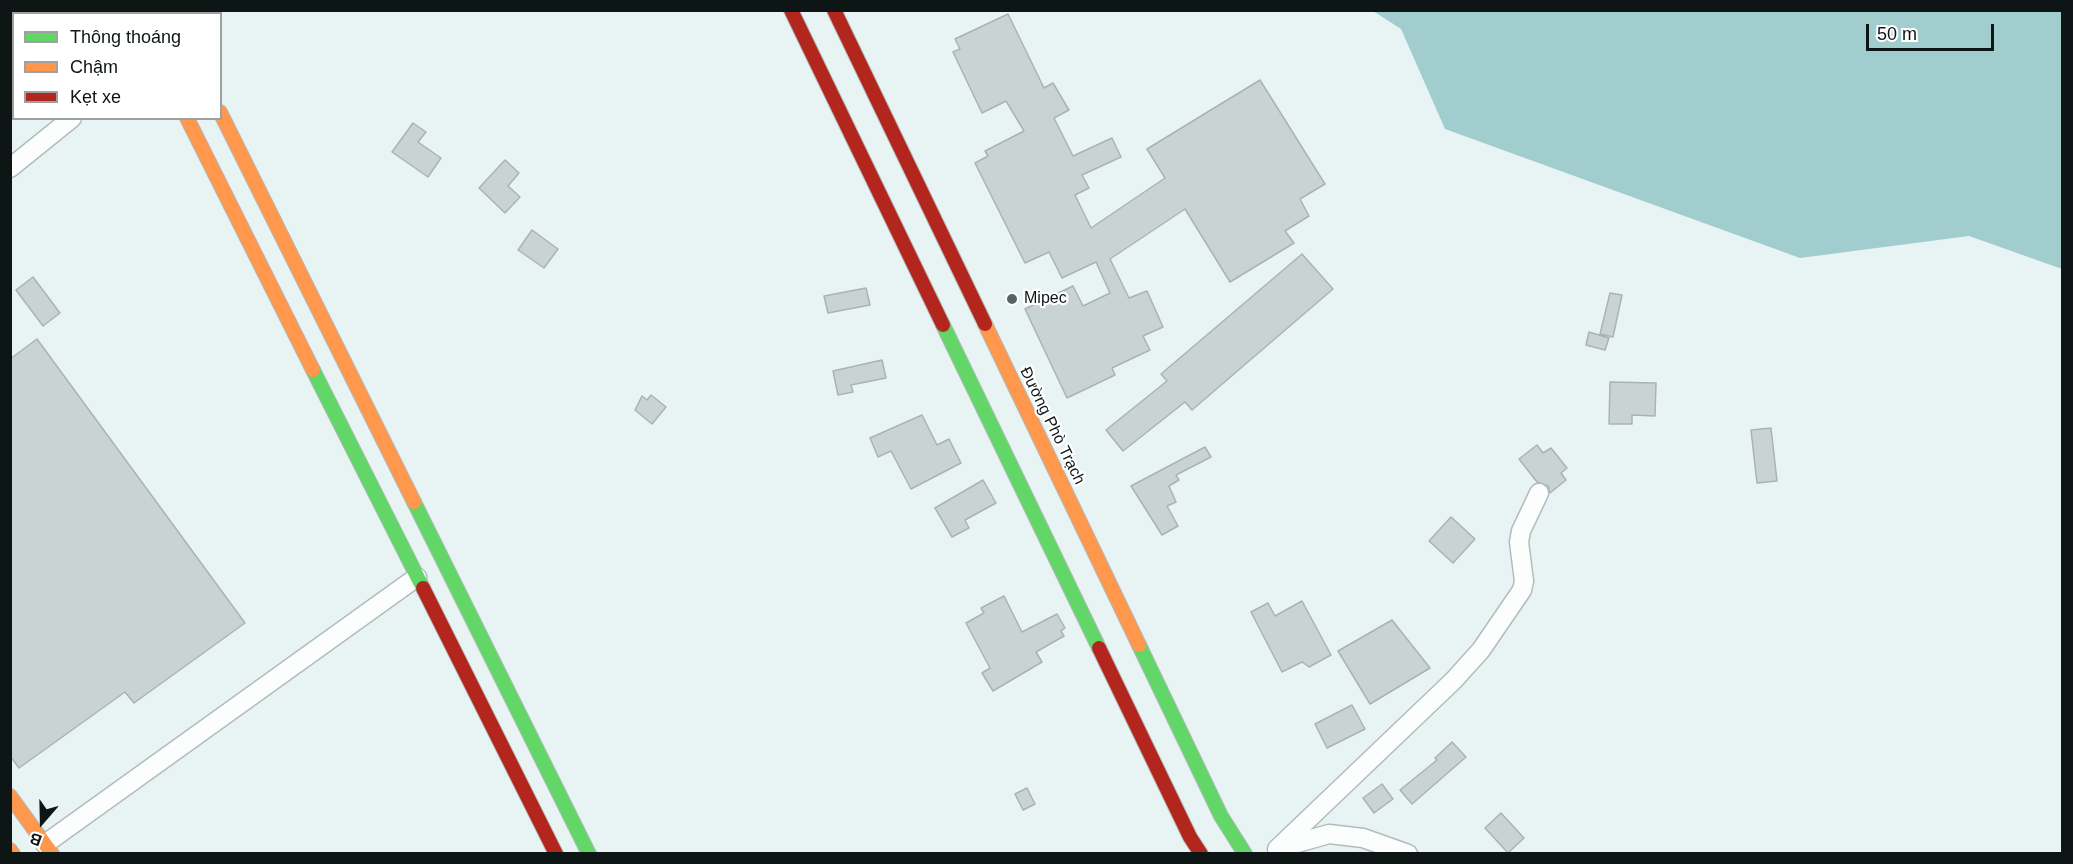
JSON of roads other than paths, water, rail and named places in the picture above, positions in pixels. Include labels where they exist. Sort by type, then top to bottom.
[{"type":"main road","points":[[791,10],[1185,826],[1201,854]]},
{"type":"main road","name":"Đường Phò Trạch","points":[[834,10],[1221,816],[1245,854]]},
{"type":"main road","points":[[222,116],[589,854]]},
{"type":"main road","points":[[188,120],[556,854]]},
{"type":"main road","points":[[10,796],[48,849]]},
{"type":"street","points":[[10,168],[70,120]]},
{"type":"street","points":[[1274,851],[1454,680],[1481,650],[1522,591],[1524,581],[1519,542],[1521,531],[1539,493]]},
{"type":"street","points":[[48,849],[417,577]]},
{"type":"street","points":[[1274,851],[1329,834],[1363,838],[1408,854]]},
{"type":"water","points":[[1373,11],[2062,11],[2062,269],[1969,236],[1800,258],[1445,129],[1401,29]]},
{"type":"place","name":"Mipec","points":[[1012,299]]}]
